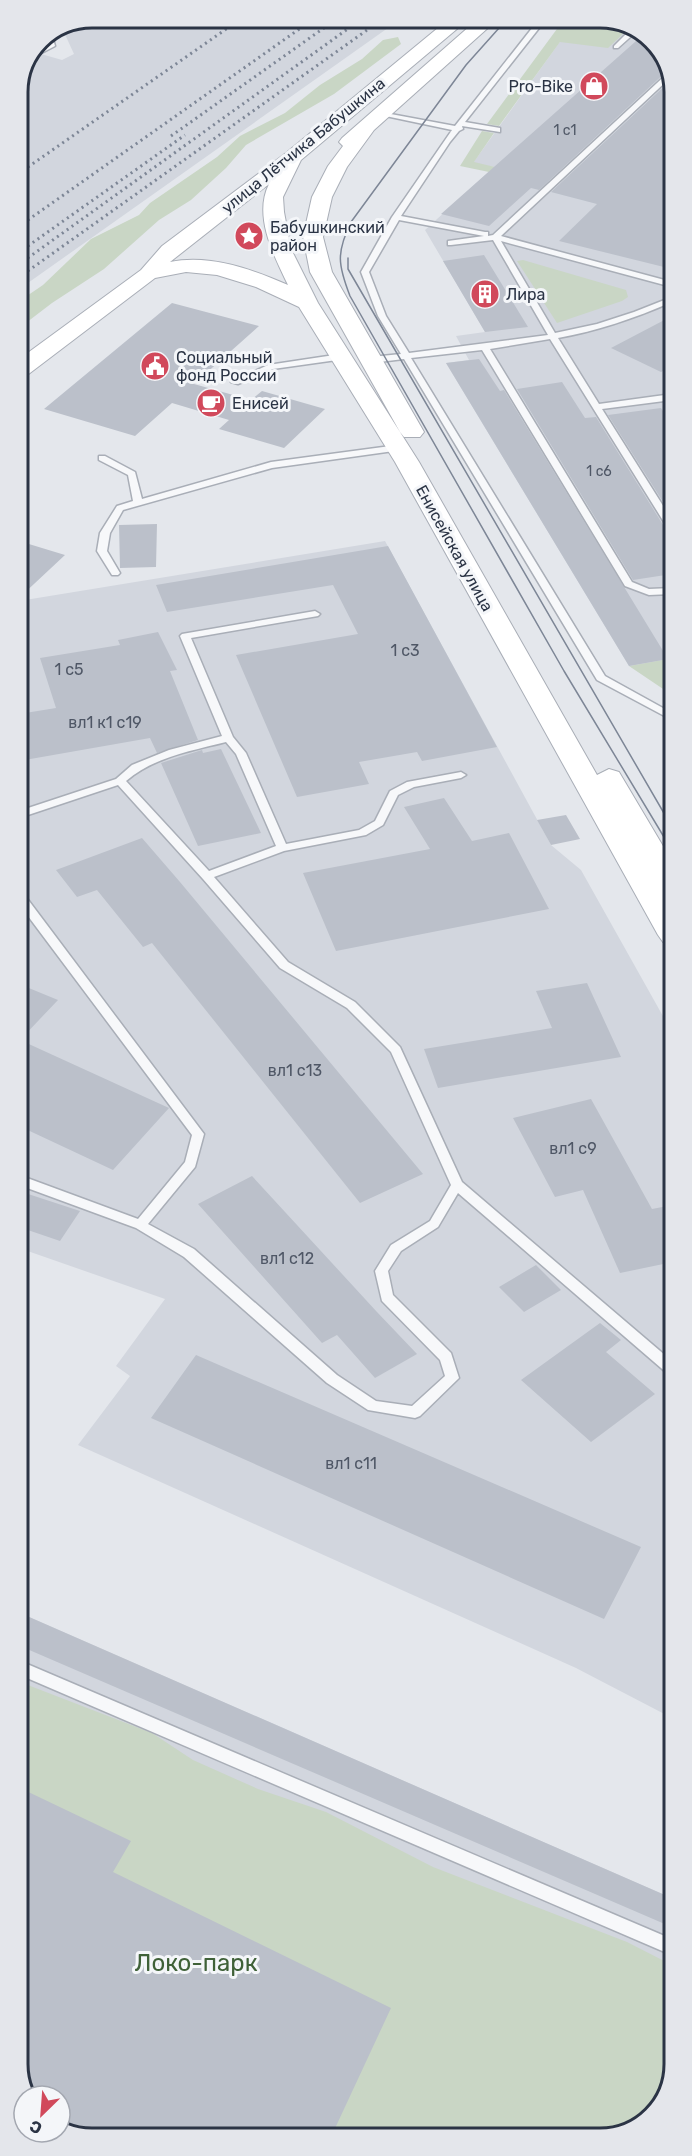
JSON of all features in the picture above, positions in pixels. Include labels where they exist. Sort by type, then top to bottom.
[{"type":"main road","name":"улица Лётчика Бабушкина","points":[[28,364],[148,274],[169,250],[293,157],[448,29]]},
{"type":"main road","name":"улица Лётчика Бабушкина","points":[[148,274],[188,256],[314,167],[373,123],[477,29]]},
{"type":"main road","name":"Енисейская улица","points":[[373,123],[338,166],[322,197],[313,237],[321,272],[664,873]]},
{"type":"main road","points":[[273,197],[293,157]]},
{"type":"main road","name":"Енисейская улица","points":[[273,197],[279,242],[307,303],[398,448],[664,919]]},
{"type":"main road","points":[[148,274],[186,266],[212,268],[265,281],[307,303]]},
{"type":"lane","points":[[535,29],[460,126],[396,218],[365,272],[382,316],[601,678],[664,713]]},
{"type":"lane","points":[[616,46],[628,35]]},
{"type":"lane","points":[[450,243],[495,237],[662,81]]},
{"type":"lane","points":[[373,123],[460,126],[497,130]]},
{"type":"lane","points":[[396,218],[495,237],[664,283]]},
{"type":"lane","points":[[495,237],[552,337],[664,514]]},
{"type":"lane","points":[[371,360],[572,335],[664,302]]},
{"type":"lane","points":[[484,346],[628,584],[640,591],[664,592]]},
{"type":"lane","points":[[235,382],[271,367],[341,357]]},
{"type":"lane","points":[[596,407],[664,398]]},
{"type":"lane","points":[[116,573],[102,551],[105,533],[120,508],[271,465],[398,448]]},
{"type":"lane","points":[[102,458],[132,474],[138,503]]},
{"type":"lane","points":[[282,848],[241,753],[228,738],[184,636],[315,614]]},
{"type":"lane","points":[[28,812],[120,781],[136,766],[173,752],[228,738]]},
{"type":"lane","points":[[207,876],[282,848],[362,833],[379,823],[394,793],[411,784],[461,775]]},
{"type":"lane","points":[[120,781],[284,965],[351,1005],[396,1050],[457,1185],[664,1362]]},
{"type":"lane","points":[[28,908],[198,1134],[191,1164],[140,1225]]},
{"type":"lane","points":[[28,1183],[140,1225],[189,1253],[332,1379],[373,1406],[415,1412],[452,1378],[446,1357],[387,1297],[381,1271],[396,1248],[434,1224],[457,1185]]},
{"type":"lane","points":[[28,1671],[664,1944]]},
{"type":"shaded area","points":[[92,28],[387,29],[28,283],[28,92],[30,80],[33,68],[41,54],[62,60],[74,54],[65,35]]},
{"type":"shaded area","points":[[569,29],[604,29],[624,33],[645,47],[657,64],[664,92],[664,660],[629,666],[446,363],[469,360],[456,336],[485,332],[425,230],[494,167],[473,163]]},
{"type":"shaded area","points":[[385,541],[551,845],[581,870],[664,1018],[664,1714],[576,1668],[78,1445],[130,1376],[116,1366],[165,1299],[28,1251],[28,600]]},
{"type":"shaded area","points":[[28,1616],[664,1895],[664,1979],[28,1698]]},
{"type":"green space","points":[[557,29],[604,29],[624,33],[608,48],[560,42],[499,126],[487,124]]},
{"type":"green space","points":[[398,37],[401,44],[334,94],[246,145],[226,168],[191,200],[159,220],[104,269],[28,321],[28,295],[43,285],[91,239],[139,215],[150,203],[217,157],[240,136],[285,113],[320,85],[362,59],[383,40]]},
{"type":"green space","points":[[482,131],[494,133],[474,162],[495,167],[489,172],[460,166]]},
{"type":"green space","points":[[523,260],[626,290],[628,297],[557,323],[517,261]]},
{"type":"green space","points":[[664,660],[664,690],[629,666]]},
{"type":"green space","name":"Локо-парк","points":[[28,1685],[152,1733],[193,1760],[258,1789],[326,1812],[433,1867],[627,1942],[664,1961],[663,2072],[655,2096],[650,2103],[635,2117],[624,2123],[600,2128],[79,2126],[72,2115],[72,2084],[32,2084],[28,2064]]},
{"type":"building","points":[[637,40],[653,57],[661,76],[539,190],[531,188],[489,226],[441,214]]},
{"type":"building","points":[[663,87],[664,267],[559,241],[597,204],[551,192]]},
{"type":"building","name":"Лира","points":[[484,255],[528,327],[485,332],[443,261]]},
{"type":"building","points":[[172,303],[259,326],[194,384],[251,400],[262,391],[325,409],[284,448],[219,429],[229,420],[172,403],[135,436],[44,409]]},
{"type":"building","points":[[664,320],[664,370],[661,372],[611,348]]},
{"type":"building","points":[[479,359],[500,391],[504,390],[664,652],[664,660],[629,666],[446,363]]},
{"type":"building","points":[[562,382],[585,418],[596,417],[664,526],[664,575],[633,580],[517,389]]},
{"type":"building","points":[[661,408],[664,413],[664,503],[608,415]]},
{"type":"building","points":[[157,524],[156,567],[120,568],[119,525]]},
{"type":"building","points":[[28,544],[65,555],[28,590]]},
{"type":"building","points":[[388,546],[497,747],[422,761],[417,752],[359,762],[369,784],[297,797],[236,655],[358,634],[333,585],[167,612],[156,585]]},
{"type":"building","points":[[158,632],[177,670],[170,671],[198,740],[157,753],[150,738],[28,759],[28,713],[56,708],[40,658],[120,645],[118,640]]},
{"type":"building","points":[[221,749],[261,833],[198,846],[161,763],[202,750],[203,753]]},
{"type":"building","points":[[444,798],[472,841],[509,833],[549,909],[336,951],[303,873],[430,849],[404,807]]},
{"type":"building","points":[[566,815],[580,839],[551,845],[537,820]]},
{"type":"building","points":[[142,838],[423,1174],[360,1203],[152,943],[143,947],[97,890],[77,897],[56,870]]},
{"type":"building","points":[[587,983],[621,1057],[438,1088],[424,1049],[552,1028],[536,991]]},
{"type":"building","points":[[28,988],[58,1000],[28,1032]]},
{"type":"building","points":[[28,1044],[169,1108],[113,1170],[28,1130]]},
{"type":"building","points":[[591,1099],[652,1209],[664,1207],[664,1264],[620,1273],[583,1190],[555,1197],[513,1118]]},
{"type":"building","points":[[252,1176],[417,1354],[375,1378],[337,1335],[322,1343],[198,1204]]},
{"type":"building","points":[[28,1194],[80,1211],[60,1241],[28,1230]]},
{"type":"building","points":[[536,1265],[561,1290],[524,1312],[499,1287]]},
{"type":"building","points":[[600,1323],[621,1340],[606,1352],[655,1394],[591,1442],[521,1380]]},
{"type":"building","points":[[196,1355],[641,1547],[604,1619],[151,1418]]},
{"type":"building","points":[[28,1616],[664,1895],[664,1924],[28,1649]]},
{"type":"building","points":[[28,1792],[131,1841],[113,1872],[391,2008],[335,2127],[80,2126],[72,2124],[72,2084],[32,2084],[29,2072]]},
{"type":"tram line","points":[[498,29],[466,65],[351,222],[343,242],[341,267],[350,296],[564,671],[664,837]]},
{"type":"tram line","points":[[348,258],[348,269],[664,813]]},
{"type":"railway","points":[[28,167],[227,28]]},
{"type":"railway","points":[[28,220],[300,28]]},
{"type":"railway","points":[[171,136],[323,28]]},
{"type":"railway","points":[[28,258],[348,29]]},
{"type":"railway","points":[[28,271],[369,29]]},
{"type":"railway","points":[[28,246],[185,135]]},
{"type":"place","name":"Pro-Bike","points":[[594,86]]},
{"type":"place","name":"Бабушкинский район","points":[[249,236]]},
{"type":"place","name":"Лира","points":[[485,294]]},
{"type":"place","name":"Социальный фонд России","points":[[155,366]]},
{"type":"place","name":"Енисей","points":[[211,403]]}]
